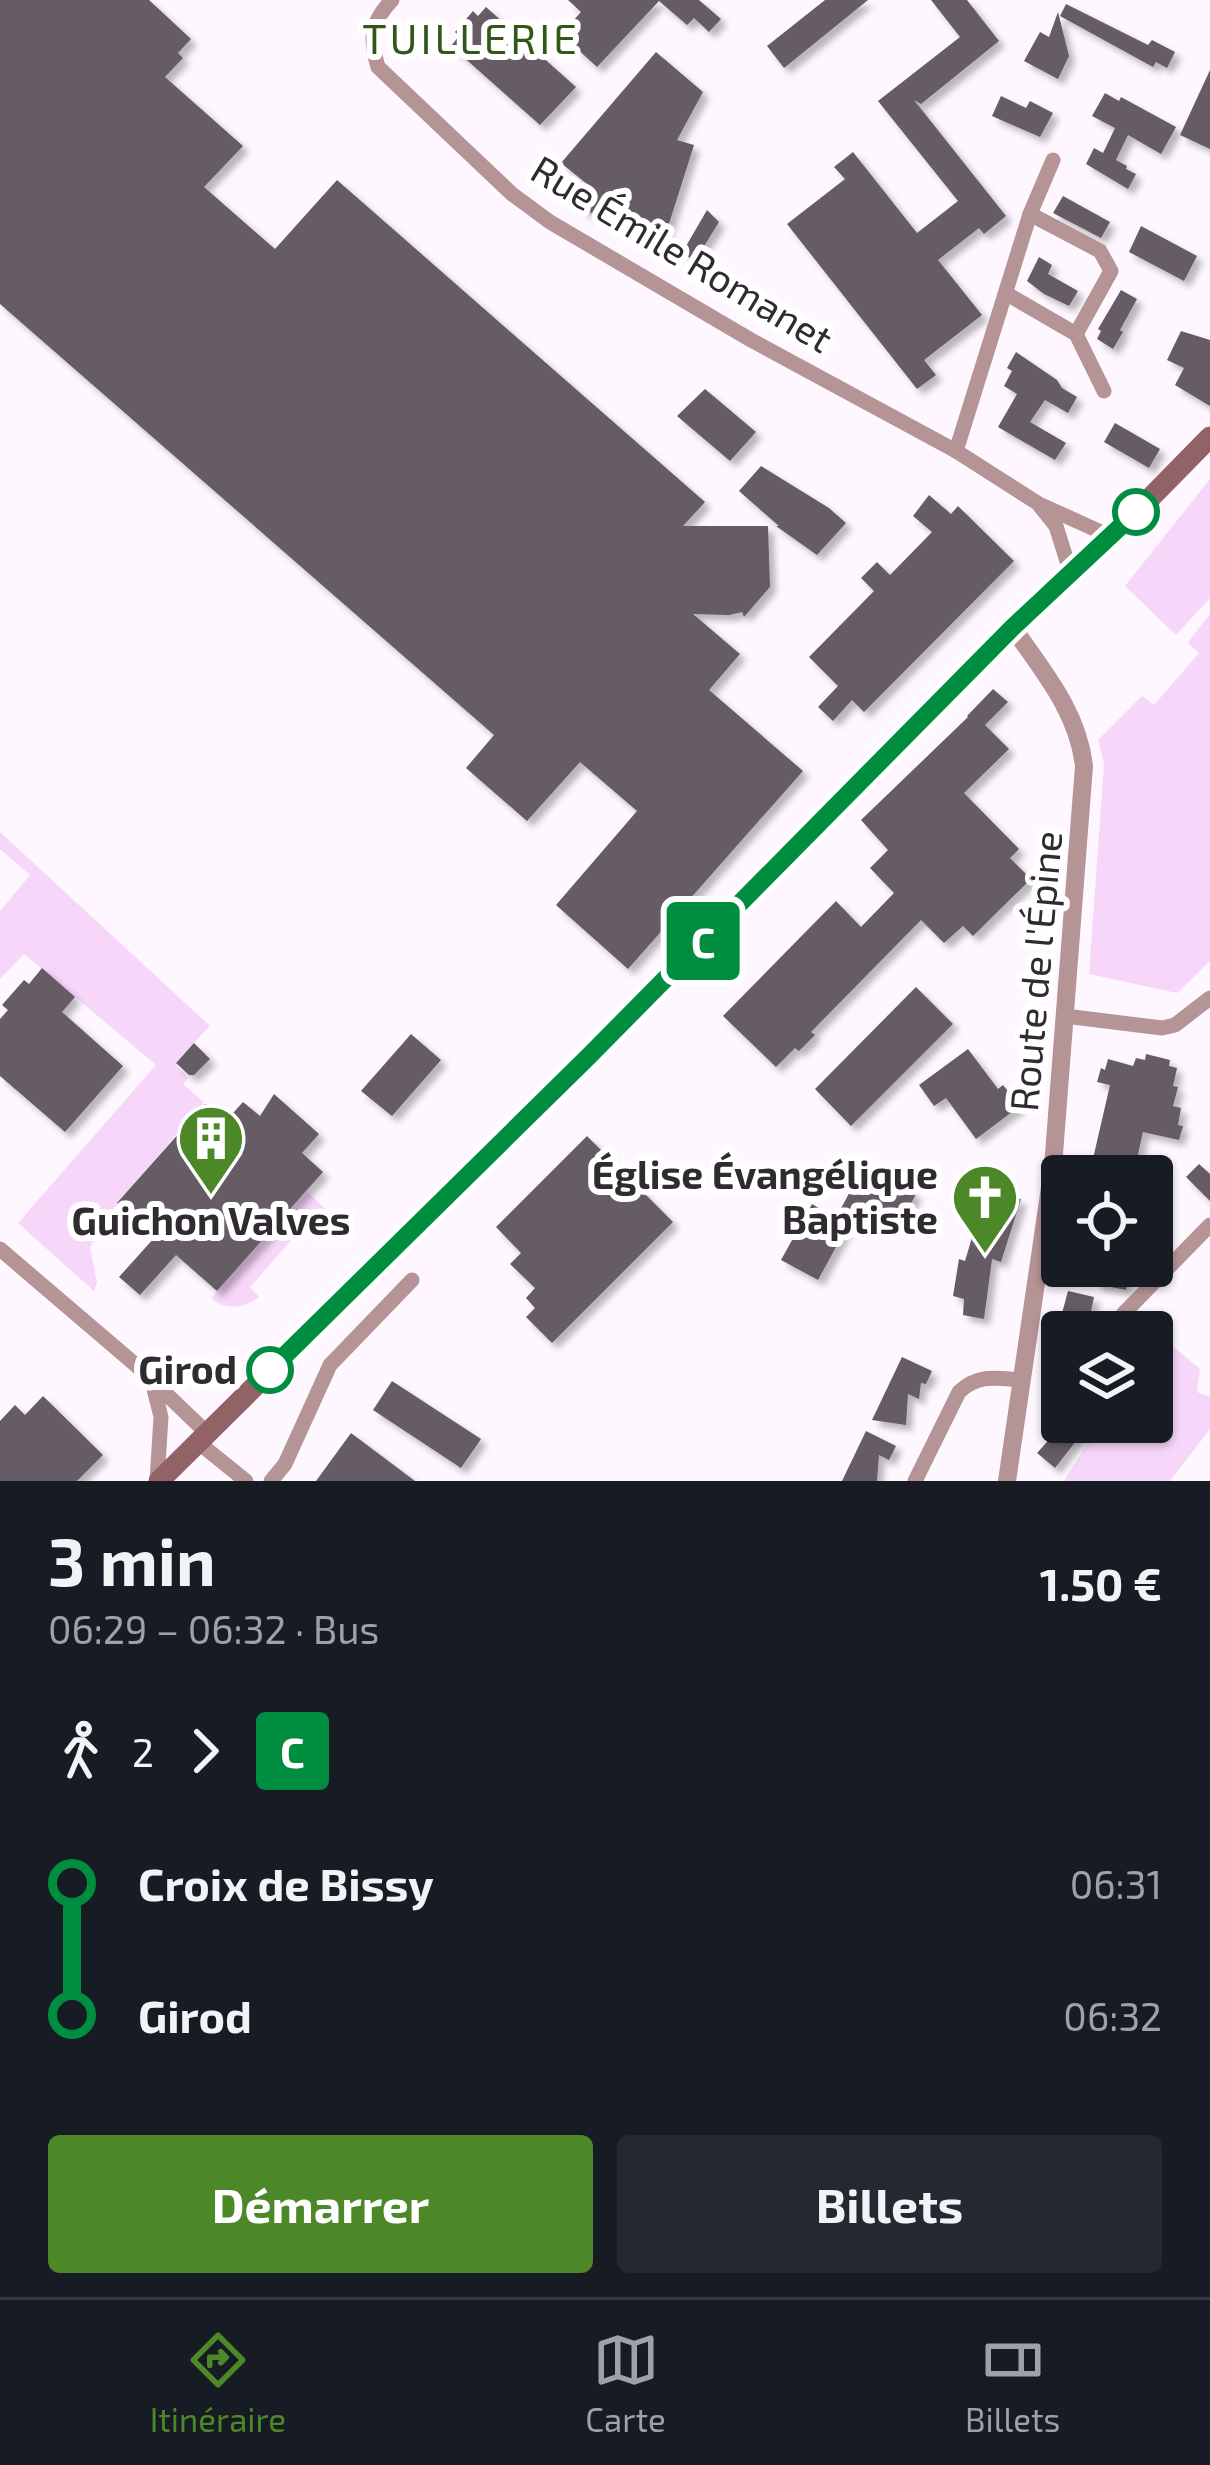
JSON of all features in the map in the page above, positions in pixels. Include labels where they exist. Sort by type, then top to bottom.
[{"type":"main road","points":[[1174,473],[1210,422]]},
{"type":"main road","points":[[158,1481],[604,1041],[1012,628],[1112,537],[1210,437]]},
{"type":"street","name":"Rue Émile Romanet","points":[[392,0],[374,27],[378,67],[512,194],[675,297],[956,452],[1039,504],[1112,537]]},
{"type":"street","points":[[956,452],[1030,214],[1053,160]]},
{"type":"street","points":[[1030,214],[1100,250],[1107,261],[1111,272],[1076,334]]},
{"type":"street","points":[[1007,294],[1076,334],[1104,391]]},
{"type":"street","points":[[1039,504],[1056,526],[1071,574]]},
{"type":"street","name":"Route de l'Épine","points":[[1007,1481],[1053,1167],[1083,796],[1082,748],[1067,706],[1012,628]]},
{"type":"street","points":[[1066,1016],[1162,1028],[1175,1025],[1210,998]]},
{"type":"street","points":[[1126,1311],[1210,1225]]},
{"type":"street","points":[[0,1249],[151,1378],[246,1481]]},
{"type":"street","points":[[271,1481],[285,1464],[330,1365],[412,1280]]},
{"type":"street","points":[[151,1378],[161,1417],[158,1481]]},
{"type":"street","points":[[915,1481],[959,1392],[982,1378],[1020,1380]]},
{"type":"shaded area","points":[[1210,479],[1210,598],[1176,635],[1125,586]]},
{"type":"shaded area","points":[[1210,614],[1210,961],[1177,993],[1089,974],[1104,764],[1098,740],[1142,696],[1154,705],[1199,653],[1189,641]]},
{"type":"shaded area","points":[[0,832],[210,1026],[175,1063],[188,1078],[183,1084],[204,1102],[114,1208],[90,1247],[97,1283],[94,1291],[18,1223],[156,1065],[24,954],[0,979],[0,911],[30,875],[0,849]]},
{"type":"shaded area","points":[[307,1191],[328,1212],[329,1220],[317,1211],[250,1287],[259,1297],[253,1301],[228,1306],[211,1298]]},
{"type":"shaded area","points":[[1173,1346],[1200,1369],[1197,1392],[1210,1397],[1210,1429],[1170,1481],[1064,1481],[1087,1443],[1173,1443]]},
{"type":"building","points":[[0,0],[149,0],[191,39],[178,53],[183,58],[165,77],[243,146],[204,187],[275,249],[337,180],[705,502],[683,526],[768,526],[770,587],[744,617],[742,612],[693,614],[740,654],[709,690],[803,771],[628,969],[556,905],[637,811],[580,762],[527,821],[466,768],[494,735],[0,304]]},
{"type":"building","points":[[568,0],[699,0],[721,19],[709,32],[694,18],[687,25],[659,1],[597,67],[561,34],[581,12]]},
{"type":"building","points":[[825,0],[868,0],[784,68],[767,46]]},
{"type":"building","points":[[931,0],[967,0],[999,41],[921,104],[914,100],[1006,216],[984,234],[979,228],[938,260],[982,315],[924,360],[936,375],[917,389],[787,224],[845,179],[834,167],[853,152],[917,233],[958,201],[878,101],[960,37]]},
{"type":"building","points":[[1066,4],[1148,45],[1152,40],[1175,52],[1167,68],[1156,62],[1153,67],[1060,16]]},
{"type":"building","points":[[486,7],[576,87],[540,125],[451,46],[459,36],[455,32],[473,11],[478,16]]},
{"type":"building","points":[[1058,12],[1069,56],[1058,79],[1024,61],[1040,32],[1049,37]]},
{"type":"building","points":[[656,52],[703,92],[677,140],[694,145],[661,249],[588,214],[578,205],[592,188],[561,163]]},
{"type":"building","points":[[1210,70],[1210,149],[1180,135]]},
{"type":"building","points":[[1105,93],[1176,127],[1161,154],[1128,135],[1116,160],[1136,174],[1128,189],[1086,164],[1094,148],[1103,153],[1115,128],[1092,116]]},
{"type":"building","points":[[1001,96],[1026,108],[1030,101],[1053,113],[1040,137],[992,116]]},
{"type":"building","points":[[1063,196],[1110,222],[1101,238],[1053,213]]},
{"type":"building","points":[[707,210],[719,222],[695,261],[682,253]]},
{"type":"building","points":[[1141,226],[1197,256],[1184,281],[1129,252]]},
{"type":"building","points":[[1039,257],[1052,265],[1048,274],[1078,291],[1069,306],[1027,281]]},
{"type":"building","points":[[1121,290],[1137,299],[1113,349],[1097,339],[1098,329]]},
{"type":"building","points":[[1181,331],[1210,340],[1210,406],[1175,385],[1184,368],[1167,360]]},
{"type":"building","points":[[1016,352],[1077,397],[1068,413],[1045,400],[1030,422],[1066,443],[1055,460],[998,427],[1017,394],[1004,386]]},
{"type":"building","points":[[705,389],[756,432],[730,461],[677,416]]},
{"type":"building","points":[[1115,423],[1160,449],[1149,468],[1104,442]]},
{"type":"building","points":[[761,466],[846,523],[817,555],[739,491]]},
{"type":"building","points":[[929,495],[951,514],[958,506],[1014,561],[864,712],[852,700],[833,721],[818,707],[838,686],[809,657],[874,591],[861,578],[877,562],[890,575],[932,532],[913,516]]},
{"type":"building","points":[[993,689],[1008,702],[985,725],[1009,749],[964,793],[1019,849],[1010,858],[1031,879],[973,936],[963,926],[944,943],[921,920],[811,1032],[815,1035],[776,1067],[723,1016],[836,901],[861,927],[894,893],[870,868],[888,850],[861,820]]},
{"type":"building","points":[[42,968],[75,997],[62,1012],[123,1066],[65,1132],[0,1076],[0,1019],[8,1010],[2,1005]]},
{"type":"building","points":[[916,987],[953,1024],[851,1126],[815,1089]]},
{"type":"building","points":[[411,1034],[441,1060],[392,1116],[361,1091]]},
{"type":"building","points":[[194,1043],[210,1059],[189,1075],[176,1063]]},
{"type":"building","points":[[968,1049],[998,1089],[1003,1085],[1020,1106],[976,1139],[946,1098],[934,1106],[919,1085]]},
{"type":"building","points":[[1146,1054],[1170,1060],[1169,1066],[1177,1068],[1173,1106],[1181,1108],[1179,1140],[1143,1132],[1138,1155],[1094,1155],[1110,1085],[1097,1082],[1101,1068],[1105,1070],[1108,1059],[1133,1066],[1136,1058],[1145,1060]]},
{"type":"building","name":"Guichon Valves","points":[[274,1094],[319,1134],[302,1153],[323,1172],[217,1291],[176,1255],[140,1295],[119,1277],[155,1237],[117,1203],[205,1104],[225,1122],[243,1102],[260,1116]]},
{"type":"building","points":[[587,1136],[673,1222],[552,1343],[526,1317],[535,1308],[526,1298],[535,1288],[510,1264],[521,1253],[496,1227]]},
{"type":"building","points":[[865,1163],[916,1194],[900,1225],[860,1203],[818,1280],[781,1260],[812,1204],[836,1218]]},
{"type":"building","points":[[1199,1164],[1210,1174],[1210,1201],[1186,1177]]},
{"type":"building","name":"Église Évangélique Baptiste","points":[[986,1191],[1021,1199],[1001,1262],[992,1259],[984,1319],[963,1315],[964,1299],[953,1296],[959,1259],[965,1261]]},
{"type":"building","points":[[1068,1291],[1094,1297],[1091,1311],[1063,1311]]},
{"type":"building","points":[[902,1357],[932,1371],[926,1384],[921,1383],[919,1399],[908,1394],[906,1425],[872,1420]]},
{"type":"building","points":[[392,1381],[481,1439],[461,1468],[373,1410]]},
{"type":"building","points":[[43,1396],[103,1455],[77,1481],[0,1481],[0,1421],[15,1405],[25,1415]]},
{"type":"building","points":[[866,1431],[896,1446],[889,1460],[879,1455],[877,1481],[842,1481]]},
{"type":"building","points":[[351,1433],[415,1481],[316,1481]]},
{"type":"building","points":[[1046,1443],[1075,1443],[1055,1468],[1037,1453]]},
{"type":"bus line","name":"C","points":[[270,1370],[1012,628],[1136,512]]},
{"type":"place","name":"Guichon Valves","points":[[211,1197]]},
{"type":"place","name":"Église Évangélique Baptiste","points":[[985,1256]]},
{"type":"place","name":"Girod","points":[[270,1370]]},
{"type":"district","name":"TUILLERIE","points":[[471,39]]}]
